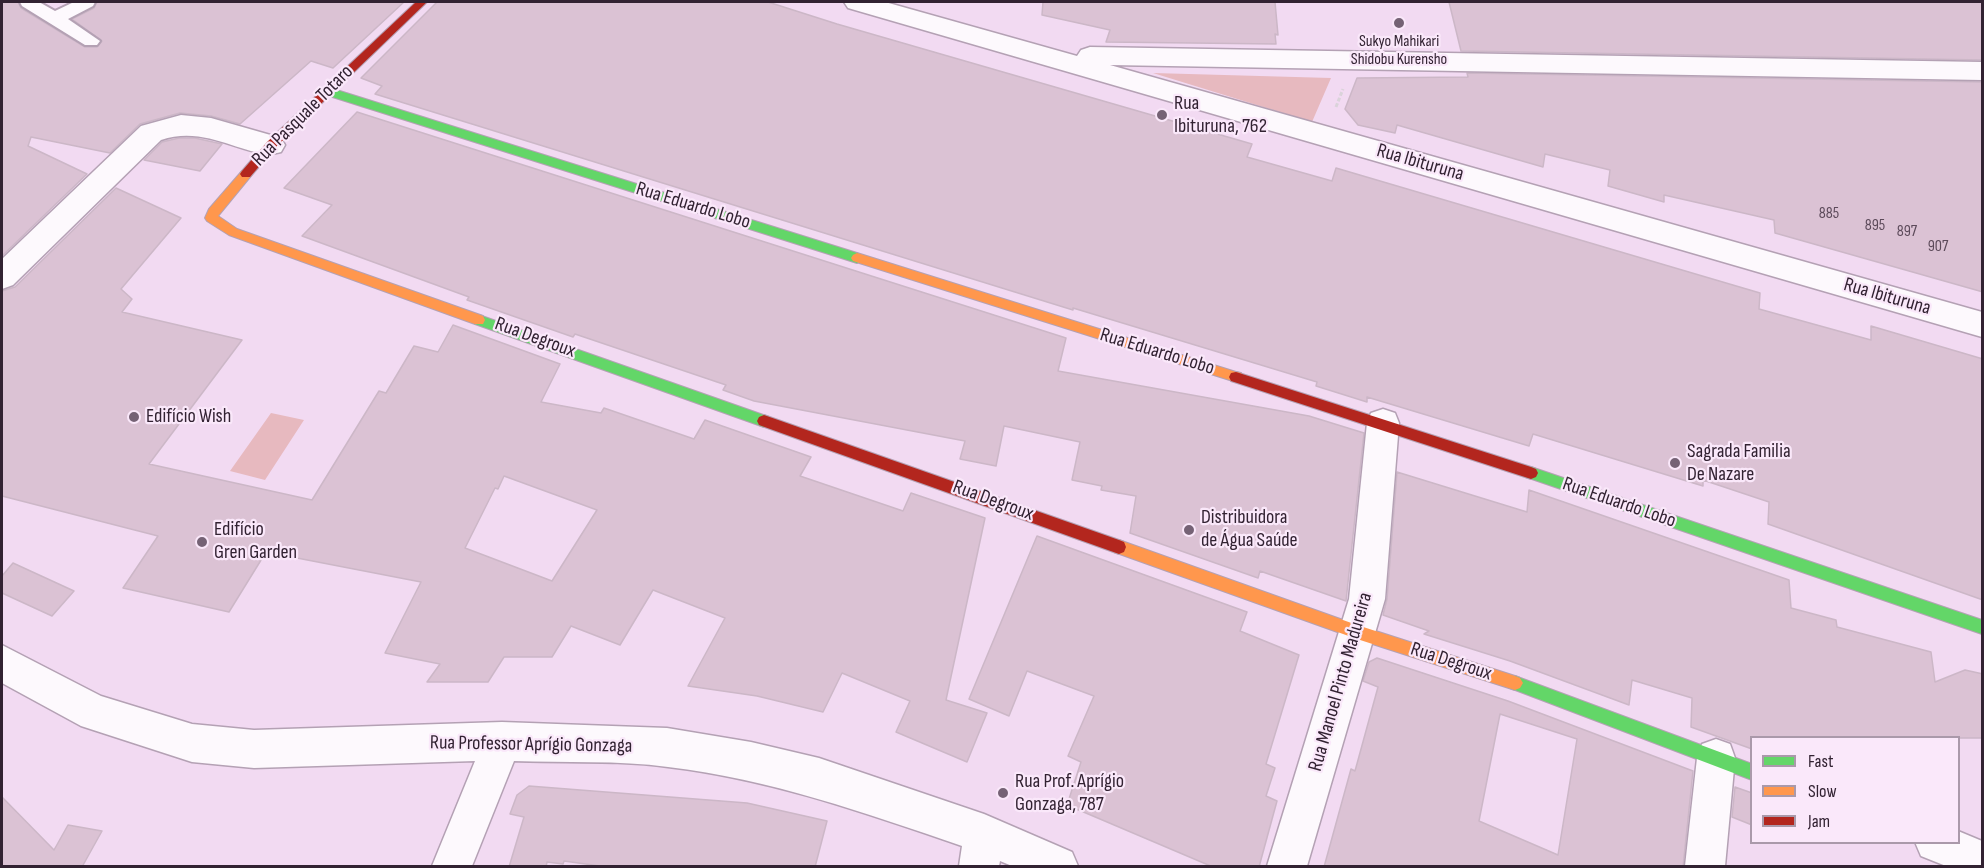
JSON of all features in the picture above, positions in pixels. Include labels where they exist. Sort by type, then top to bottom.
[{"type":"street","name":"Rua Pasquale Totaro","points":[[234,231],[214,222],[211,218],[213,212],[271,145],[422,2]]},
{"type":"street","name":"Rua Ibituruna","points":[[857,2],[1983,325]]},
{"type":"street","points":[[1042,56],[1983,71]]},
{"type":"street","name":"Rua Eduardo Lobo","points":[[327,91],[1383,423],[1983,627]]},
{"type":"street","points":[[2,277],[151,133],[168,126],[196,123],[271,145]]},
{"type":"street","name":"Rua Degroux","points":[[234,231],[1357,632],[1509,681],[1750,771]]},
{"type":"street","name":"Rua Manoel Pinto Madureira","points":[[1287,867],[1371,581],[1383,423]]},
{"type":"street","name":"Rua Professor Aprígio Gonzaga","points":[[2,663],[94,713],[192,743],[254,749],[502,741],[668,747],[751,761],[819,778],[982,850],[1058,867]]},
{"type":"street","points":[[452,867],[502,741]]},
{"type":"street","points":[[1705,867],[1716,758]]},
{"type":"street","points":[[1938,844],[1983,861]]},
{"type":"lane","points":[[28,2],[91,41]]},
{"type":"lane","points":[[54,19],[87,2]]},
{"type":"path","points":[[1325,136],[1354,60]]},
{"type":"shaded area","points":[[1153,73],[1331,78],[1312,122]]},
{"type":"shaded area","points":[[271,413],[304,420],[265,480],[230,471]]},
{"type":"building","points":[[2,2],[18,2],[21,8],[85,47],[97,47],[102,41],[72,19],[94,8],[97,2],[404,2],[333,68],[311,61],[240,124],[211,116],[180,113],[140,124],[110,153],[31,137],[28,146],[87,174],[2,256]]},
{"type":"building","points":[[437,2],[768,2],[1252,144],[1247,157],[1332,181],[1336,168],[1760,293],[1759,309],[1871,340],[1871,326],[1983,359],[1983,600],[1768,524],[1769,502],[1703,480],[1703,486],[1533,434],[1529,446],[1367,397],[1367,402],[1316,386],[1317,382],[1073,308],[1073,310],[375,94],[382,86],[361,78]]},
{"type":"building","points":[[1043,2],[1275,2],[1278,35],[1275,34],[1276,44],[1106,42],[1110,30],[1042,15]]},
{"type":"building","points":[[1449,2],[1983,2],[1983,60],[1461,51]]},
{"type":"building","points":[[1467,73],[1983,82],[1983,292],[1775,233],[1774,220],[1664,195],[1664,202],[1608,186],[1610,170],[1545,154],[1543,167],[1397,125],[1395,133],[1358,125],[1345,109],[1357,78],[1468,77]]},
{"type":"building","points":[[357,112],[1066,338],[1058,371],[1309,416],[1364,433],[1346,601],[1260,571],[1258,578],[1130,533],[1136,496],[1101,490],[1102,486],[1072,480],[1080,442],[1004,426],[996,466],[960,459],[965,441],[754,401],[723,390],[726,385],[575,334],[573,337],[467,300],[469,297],[302,236],[332,205],[284,188]]},
{"type":"building","points":[[179,138],[195,138],[222,144],[200,171],[144,160],[162,142]]},
{"type":"building","points":[[116,188],[181,218],[121,289],[132,299],[122,312],[242,340],[149,464],[312,500],[379,391],[386,393],[414,346],[438,352],[453,325],[560,364],[541,402],[601,413],[604,408],[694,439],[705,420],[811,457],[800,476],[903,511],[911,493],[985,518],[946,700],[987,713],[967,762],[896,732],[910,701],[842,673],[823,712],[757,696],[688,686],[725,618],[653,590],[620,645],[571,626],[552,657],[504,657],[488,682],[427,682],[440,664],[385,653],[421,582],[266,552],[229,612],[123,588],[158,536],[2,496],[2,291],[15,287]],"holes":[[[504,476],[597,510],[552,581],[465,548],[495,488],[498,489]]]},
{"type":"building","points":[[1397,472],[1527,512],[1529,490],[1789,580],[1791,608],[1836,620],[1837,627],[1931,652],[1935,682],[1965,670],[1983,674],[1983,738],[1960,738],[1960,736],[1750,736],[1750,748],[1691,727],[1692,698],[1632,680],[1629,705],[1510,661],[1424,634],[1429,631],[1383,615],[1387,599]]},
{"type":"building","points":[[1037,536],[1247,612],[1240,631],[1299,655],[1266,764],[1275,768],[1266,796],[1277,801],[1259,867],[1213,867],[1067,805],[1081,762],[1068,756],[1094,696],[1027,671],[1009,716],[969,699]]},
{"type":"building","points":[[13,563],[74,591],[52,616],[2,593],[2,576]]},
{"type":"building","points":[[1377,658],[1508,701],[1693,771],[1683,867],[1324,867],[1351,769],[1355,771],[1378,687],[1363,681],[1369,662]],"holes":[[[1500,714],[1577,739],[1558,855],[1479,821]]]},
{"type":"building","points":[[529,786],[747,803],[827,821],[815,867],[607,867],[564,861],[563,864],[547,862],[546,867],[509,867],[524,817],[510,814],[517,795]]},
{"type":"building","points":[[1735,787],[1750,792],[1750,824],[1732,817]]},
{"type":"building","points":[[2,797],[54,850],[68,825],[102,831],[82,867],[2,867]]},
{"type":"traffic: fast","points":[[327,91],[857,258]]},
{"type":"traffic: fast","points":[[479,320],[764,421]]},
{"type":"traffic: fast","points":[[1531,473],[1982,627]]},
{"type":"traffic: fast","points":[[1515,683],[1750,771]]},
{"type":"traffic: slow","points":[[246,174],[213,212],[211,218],[233,232],[479,320]]},
{"type":"traffic: slow","points":[[857,258],[1236,377]]},
{"type":"traffic: slow","points":[[1119,547],[1357,632],[1515,683]]},
{"type":"traffic: jam","points":[[246,174],[271,145],[422,2]]},
{"type":"traffic: jam","points":[[1236,377],[1531,473]]},
{"type":"traffic: jam","points":[[764,421],[1119,547]]},
{"type":"place","name":"Sukyo Mahikari Shidobu Kurensho","points":[[1399,23]]},
{"type":"place","name":"Rua Ibituruna, 762","points":[[1162,115]]},
{"type":"place","name":"Edifício Wish","points":[[134,417]]},
{"type":"place","name":"Sagrada Familia De Nazare","points":[[1675,463]]},
{"type":"place","name":"Distribuidora de Água Saúde","points":[[1189,530]]},
{"type":"place","name":"Edifício Gren Garden","points":[[202,542]]},
{"type":"place","name":"Rua Prof. Aprígio Gonzaga, 787","points":[[1003,793]]}]
